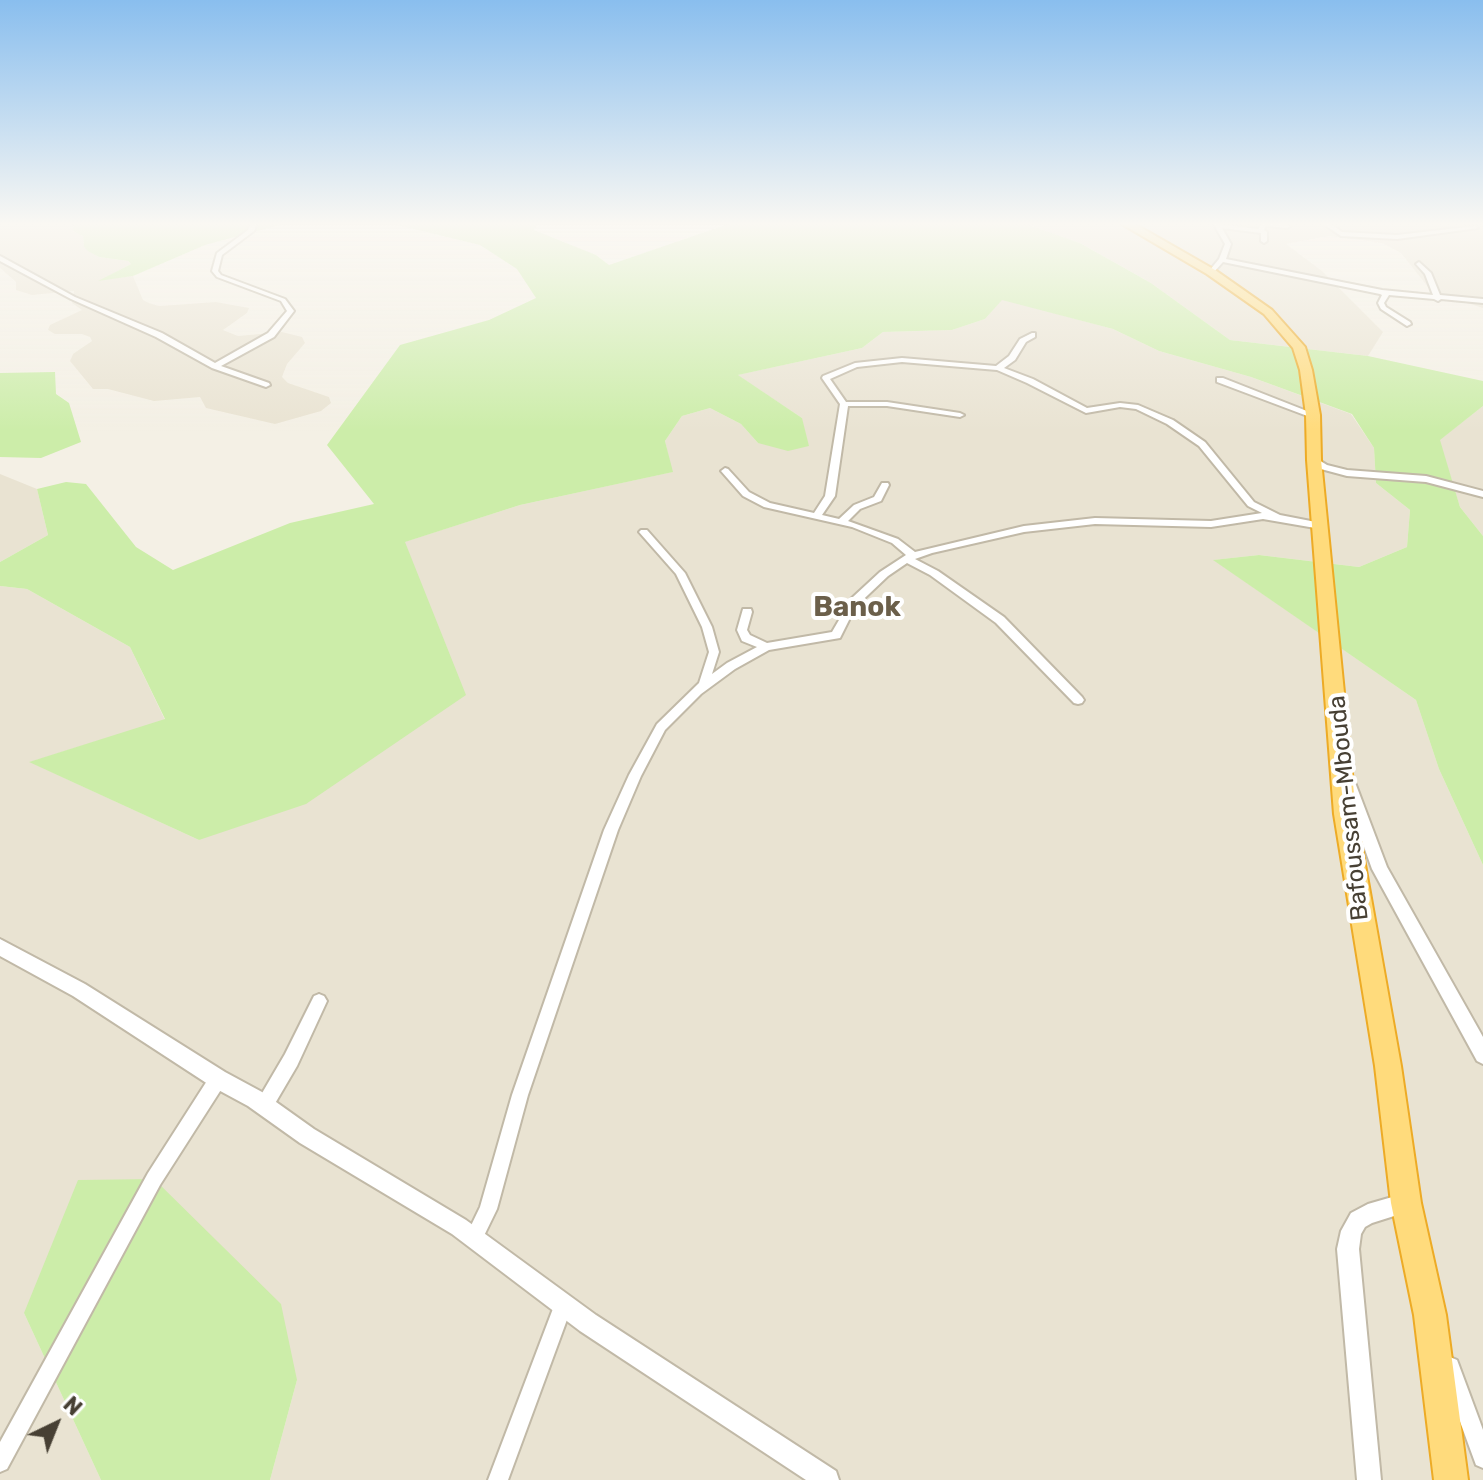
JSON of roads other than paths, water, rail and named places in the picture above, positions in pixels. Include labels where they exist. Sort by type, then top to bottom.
[{"type":"highway","name":"Bafoussam-Mbouda","points":[[1245,292],[1299,347],[1313,415],[1314,460],[1345,814],[1388,1066],[1406,1203],[1430,1315],[1451,1480]]},
{"type":"street","points":[[62,292],[159,335],[215,366],[266,385]]},
{"type":"street","points":[[215,366],[271,335],[291,311],[283,300],[262,292]]},
{"type":"street","points":[[1382,292],[1386,294],[1381,303],[1383,308],[1407,324]]},
{"type":"street","points":[[1383,292],[1483,301]]},
{"type":"street","points":[[1435,292],[1438,299]]},
{"type":"street","points":[[998,368],[1012,358],[1023,341],[1032,335]]},
{"type":"street","points":[[817,516],[830,496],[844,404],[826,378],[855,365],[925,361],[998,368],[1086,411],[1129,405],[1170,422],[1202,444],[1229,475],[1242,497],[1261,511],[1321,526]]},
{"type":"street","points":[[1220,380],[1313,415]]},
{"type":"street","points":[[844,404],[887,404],[960,415]]},
{"type":"street","points":[[1314,460],[1324,467],[1347,473],[1426,479],[1483,494]]},
{"type":"street","points":[[725,471],[746,494],[767,505],[842,521],[895,541],[911,557],[1000,620],[1078,700]]},
{"type":"street","points":[[842,521],[857,507],[878,499],[885,485]]},
{"type":"street","points":[[474,1238],[488,1209],[520,1095],[615,819],[661,727],[700,688],[766,647],[836,635],[844,620],[844,612],[884,574],[911,557],[968,540],[1039,526],[1110,520],[1211,524],[1277,517]]},
{"type":"street","points":[[644,532],[680,573],[707,627],[714,652],[708,676],[700,688]]},
{"type":"street","points":[[747,612],[742,630],[746,638],[766,647]]},
{"type":"street","points":[[1343,765],[1380,869],[1483,1055]]},
{"type":"street","points":[[0,947],[79,990],[474,1238],[563,1306],[655,1370],[827,1480]]},
{"type":"street","points":[[264,1106],[291,1060],[319,1001]]},
{"type":"street","points":[[0,1462],[154,1179],[218,1079]]},
{"type":"street","points":[[1369,1480],[1351,1311],[1348,1249],[1351,1231],[1358,1220],[1406,1203]]},
{"type":"street","points":[[498,1480],[563,1306]]},
{"type":"street","points":[[1430,1315],[1483,1458]]},
{"type":"district","name":"Banok","points":[[857,608]]}]
